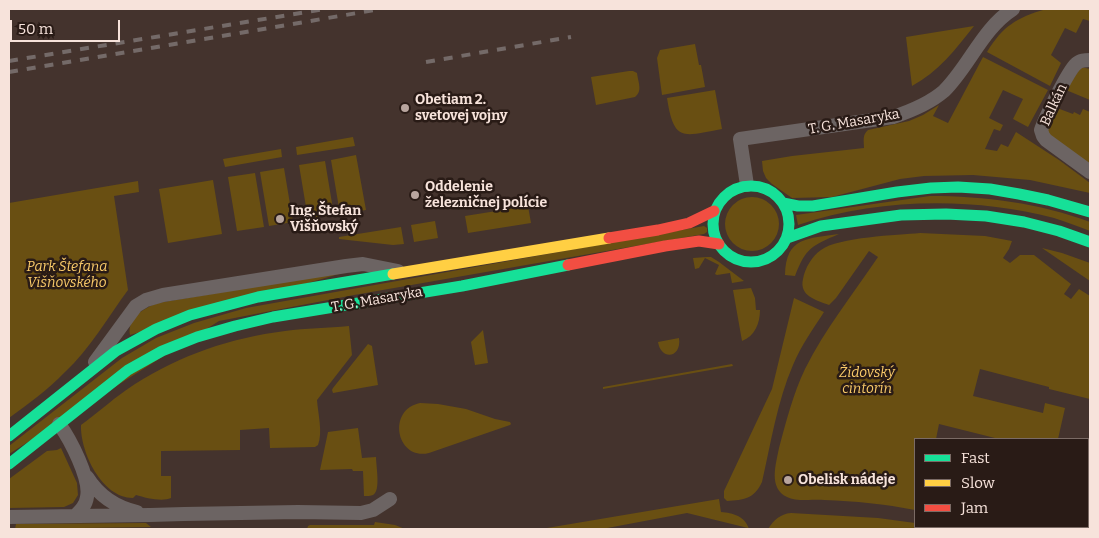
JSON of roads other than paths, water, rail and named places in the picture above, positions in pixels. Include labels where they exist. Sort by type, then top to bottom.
[{"type":"street","name":"T. G. Masaryka","points":[[9,436],[116,351],[156,329],[190,315],[258,297],[658,230],[689,223],[714,211],[720,200],[730,192],[747,185],[740,140],[892,117],[914,110],[930,101],[953,81],[989,30],[998,20],[1013,9]]},
{"type":"street","name":"Balkán","points":[[1090,60],[1080,60],[1071,69],[1042,130],[1046,140],[1090,172]]},
{"type":"street","points":[[714,211],[712,222],[714,234],[719,244],[734,258],[744,262],[755,262],[775,254],[782,246],[789,232],[786,208],[779,197],[767,189],[747,185]]},
{"type":"street","points":[[783,202],[798,206],[813,206],[911,190],[950,186],[992,189],[1028,195],[1063,203],[1090,212]]},
{"type":"street","points":[[787,238],[821,226],[901,215],[946,214],[986,216],[1024,222],[1059,231],[1090,242]]},
{"type":"street","name":"T. G. Masaryka","points":[[9,464],[128,370],[153,356],[197,337],[273,317],[462,286],[682,244],[699,241],[719,244]]},
{"type":"street","name":"T. G. Masaryka","points":[[87,373],[136,306],[146,300],[163,295],[363,264],[406,272]]},
{"type":"street","points":[[59,424],[71,443],[87,483],[88,495],[85,504],[75,516]]},
{"type":"street","points":[[80,466],[101,495],[128,510],[150,515]]},
{"type":"street","points":[[9,517],[298,512],[361,513],[373,510],[390,499]]},
{"type":"railway","points":[[9,61],[325,9]]},
{"type":"railway","points":[[9,72],[381,9]]},
{"type":"railway","points":[[426,62],[571,37]]},
{"type":"place","name":"Obetiam 2. svetovej vojny","points":[[405,108]]},
{"type":"place","name":"Oddelenie železničnej polície","points":[[415,195]]},
{"type":"place","name":"Ing. Štefan Višňovský","points":[[280,219]]},
{"type":"place","name":"Obelisk nádeje","points":[[788,480]]},
{"type":"park label","name":"Park Štefana Višňovského","points":[[67,276]]},
{"type":"park label","name":"Židovský cintorín","points":[[867,382]]}]
